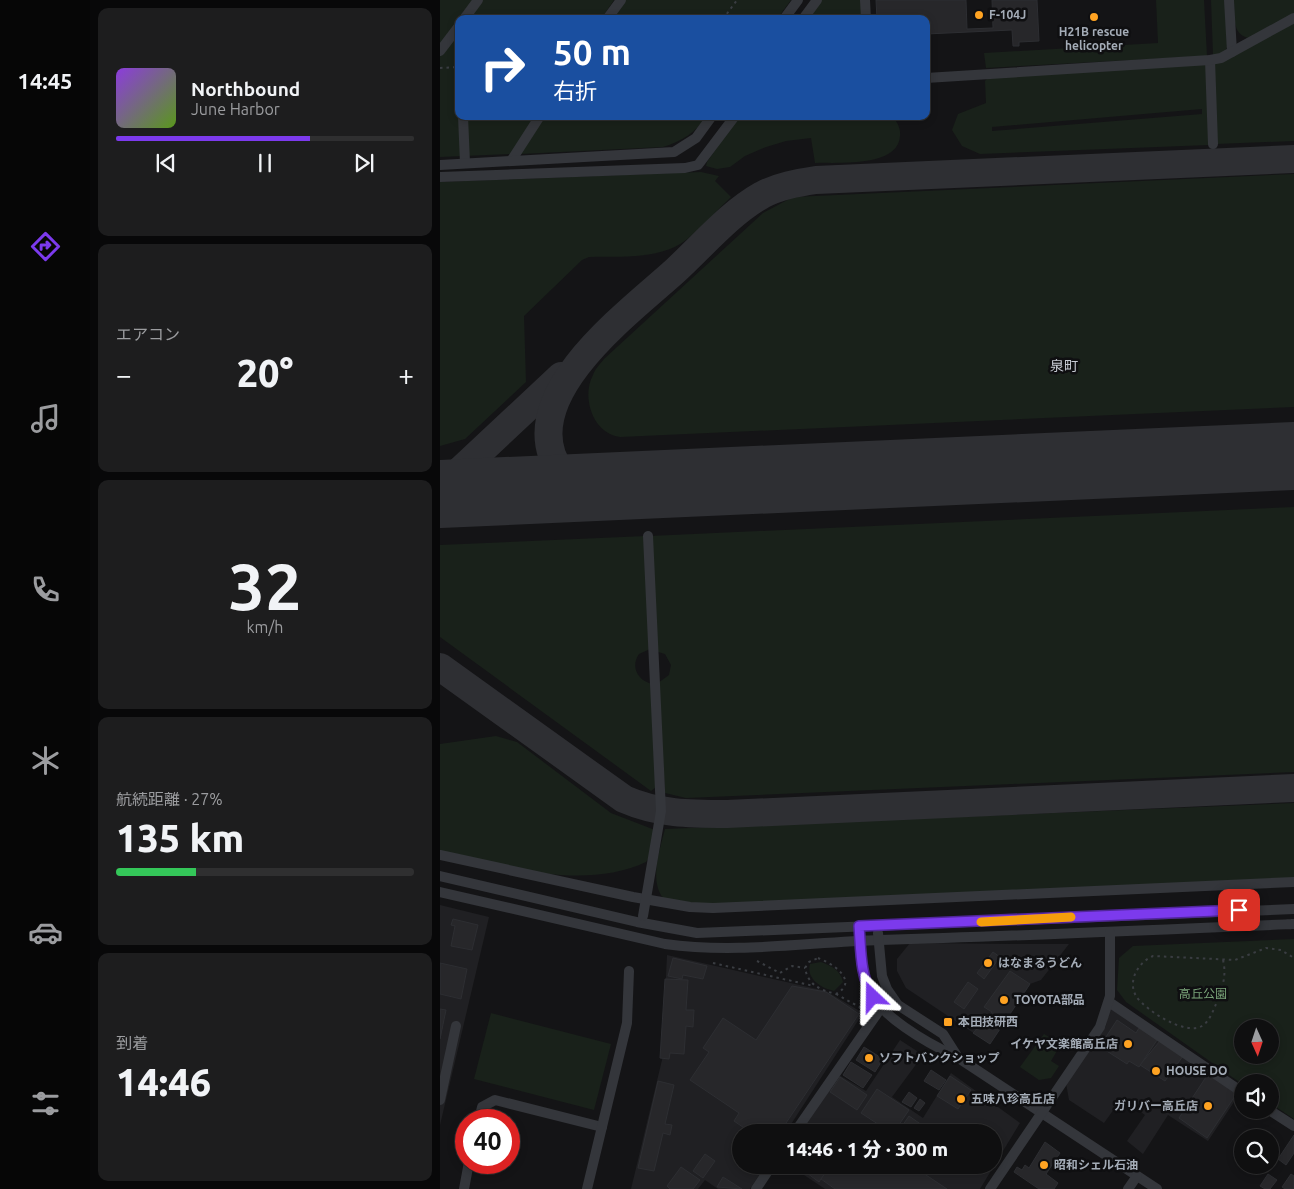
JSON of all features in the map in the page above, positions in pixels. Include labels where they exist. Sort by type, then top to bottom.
[{"type":"street","points":[[467,15],[478,0]]},
{"type":"street","points":[[610,15],[620,0]]},
{"type":"street","points":[[787,15],[798,0]]},
{"type":"street","points":[[806,15],[816,0]]},
{"type":"street","points":[[865,0],[866,15]]},
{"type":"street","points":[[1229,0],[1232,52]]},
{"type":"street","points":[[930,78],[1210,60],[1232,52],[1294,18]]},
{"type":"street","points":[[440,51],[455,31]]},
{"type":"street","points":[[1210,60],[1213,144]]},
{"type":"street","points":[[463,120],[465,163]]},
{"type":"street","points":[[511,161],[537,120]]},
{"type":"street","points":[[440,165],[674,152],[696,138],[709,120]]},
{"type":"street","points":[[440,176],[685,168],[698,165],[732,120]]},
{"type":"street","points":[[643,916],[661,811],[648,536]]},
{"type":"street","points":[[440,855],[647,900],[690,907],[713,908],[1294,882]]},
{"type":"street","points":[[440,876],[637,922],[697,932],[1294,909]]},
{"type":"street","points":[[440,892],[665,944],[699,948],[1294,924]]},
{"type":"street","points":[[859,926],[866,986],[881,1008],[939,1048],[957,1057],[1157,1189]]},
{"type":"street","points":[[877,926],[882,976],[886,989],[898,1005],[943,1034],[957,1057]]},
{"type":"street","points":[[990,1189],[1096,1033],[1108,1002],[1111,982],[1110,932]]},
{"type":"street","points":[[587,1189],[627,1023],[629,971]]},
{"type":"street","points":[[1108,1002],[1234,1087]]},
{"type":"street","points":[[800,1124],[881,1008]]},
{"type":"street","points":[[440,1100],[456,1026]]},
{"type":"street","points":[[482,1109],[495,1100],[602,1127]]},
{"type":"street","points":[[1279,1116],[1294,1126]]},
{"type":"street","points":[[464,1189],[467,1174]]},
{"type":"street","points":[[756,1189],[766,1174]]},
{"type":"street","points":[[1128,1189],[1137,1176]]},
{"type":"path","points":[[726,15],[737,0]]},
{"type":"path","points":[[440,68],[455,67]]},
{"type":"path","points":[[1223,960],[1226,972],[1224,982],[1210,1017],[1202,1026],[1187,1029],[1178,1027],[1141,1002],[1135,994],[1133,983],[1136,971],[1143,960],[1153,956],[1235,960],[1266,948],[1281,950],[1294,958]]},
{"type":"path","points":[[814,986],[807,978],[805,968],[809,962],[818,958],[839,969],[845,977],[845,985],[836,994]]},
{"type":"path","points":[[757,961],[780,974],[792,966],[805,968]]},
{"type":"path","points":[[713,963],[814,986],[836,994],[862,1009]]},
{"type":"shaded area","points":[[440,905],[489,917],[440,1125]]},
{"type":"shaded area","points":[[910,943],[1069,944],[1041,980],[1030,984],[990,1044],[906,988],[897,971],[897,959]]},
{"type":"shaded area","points":[[667,955],[826,991],[863,1013],[791,1124],[732,1124],[732,1174],[760,1174],[750,1189],[718,1189],[705,1180],[698,1189],[631,1189],[662,1060]]},
{"type":"shaded area","points":[[1110,1003],[1234,1089],[1234,1102],[1208,1141],[1168,1115],[1143,1154],[1127,1141],[1145,1115],[1122,1098],[1104,1123],[1069,1100],[1066,1083],[1106,1026]]},
{"type":"shaded area","points":[[900,1040],[923,1055],[892,1097],[923,1118],[951,1073],[1020,1123],[1002,1153],[1002,1124],[805,1124],[839,1075],[866,1091]]},
{"type":"shaded area","points":[[802,1174],[989,1174],[980,1189],[825,1189]]},
{"type":"green space","points":[[440,0],[614,0],[604,15],[455,15],[455,120],[532,120],[511,154],[440,157]]},
{"type":"green space","points":[[625,0],[791,0],[780,15],[615,15]]},
{"type":"green space","points":[[821,0],[864,0],[865,15],[810,15]]},
{"type":"green space","points":[[1156,0],[1204,0],[1207,56],[986,68],[984,53],[1158,43]]},
{"type":"green space","points":[[1211,0],[1226,0],[1227,47],[1224,53],[1213,55]]},
{"type":"green space","points":[[1234,0],[1294,0],[1294,14],[1249,38],[1239,33],[1235,23]]},
{"type":"green space","points":[[1294,21],[1294,141],[1216,144],[1213,68],[1215,64]]},
{"type":"green space","points":[[1207,64],[1209,145],[980,154],[962,146],[952,130],[958,114],[986,103],[985,81],[989,77]],"holes":[[[1202,109],[1202,114],[992,131],[992,127]]]},
{"type":"green space","points":[[542,120],[704,120],[688,136],[663,147],[520,154]]},
{"type":"green space","points":[[736,120],[895,120],[900,130],[897,146],[889,154],[865,161],[815,163],[811,138],[786,141],[766,147],[745,156],[730,167],[717,169],[706,166]]},
{"type":"green space","points":[[701,172],[719,176],[715,181],[731,197],[698,230],[676,246],[664,251],[639,256],[589,257],[582,260],[524,316],[526,382],[465,439],[440,446],[440,182]]},
{"type":"green space","points":[[1294,174],[1294,407],[620,437],[603,429],[596,422],[592,413],[588,394],[590,384],[595,371],[604,359],[763,213],[793,197]]},
{"type":"green space","points":[[1294,507],[1294,772],[686,798],[665,793],[658,683],[669,675],[671,665],[665,654],[655,651],[650,536]]},
{"type":"green space","points":[[646,536],[650,649],[639,654],[636,659],[635,668],[639,677],[652,684],[656,787],[651,791],[440,637],[440,545]]},
{"type":"green space","points":[[496,736],[517,742],[611,813],[655,830],[649,858],[646,862],[622,870],[597,875],[570,875],[517,869],[440,853],[440,744]]},
{"type":"green space","points":[[1294,803],[1294,879],[696,906],[663,898],[659,891],[656,874],[658,855],[665,829]]},
{"type":"green space","name":"高丘公園","points":[[1294,939],[1294,1119],[1279,1109],[1279,1074],[1234,1074],[1234,1078],[1126,1002],[1117,990],[1119,958],[1133,946]]},
{"type":"green space","points":[[821,962],[835,969],[842,978],[843,982],[834,991],[824,988],[810,974],[810,964]]},
{"type":"green space","points":[[491,1013],[611,1044],[594,1110],[474,1079]]},
{"type":"green space","points":[[1044,1034],[1061,1044],[1051,1061],[1059,1066],[1051,1078],[1039,1080],[1020,1067]]},
{"type":"building","points":[[876,0],[966,0],[967,29],[993,28],[992,0],[1037,0],[1039,41],[1019,42],[1019,46],[1013,46],[1012,30],[930,34],[930,15],[877,15]]},
{"type":"building","points":[[453,919],[478,925],[472,950],[451,946],[455,926],[451,925]]},
{"type":"building","points":[[993,952],[1000,957],[984,979],[977,973]]},
{"type":"building","points":[[673,958],[707,966],[703,979],[683,975],[682,979],[668,976]]},
{"type":"building","points":[[440,963],[467,969],[461,999],[440,994]]},
{"type":"building","points":[[1010,971],[1030,984],[990,1044],[973,1033],[992,1012],[984,1007]]},
{"type":"building","points":[[665,979],[688,980],[686,1010],[694,1010],[693,1027],[686,1026],[684,1054],[670,1053],[669,1059],[660,1058]]},
{"type":"building","points":[[968,982],[978,989],[964,1009],[954,1002]]},
{"type":"building","points":[[792,986],[826,992],[859,1014],[785,1124],[738,1124],[734,1121],[739,1113],[690,1080],[709,1052],[703,1048],[723,1018],[756,1040]]},
{"type":"building","points":[[440,1009],[446,1010],[440,1039]]},
{"type":"building","name":"イケヤ文楽館高丘店","points":[[1117,1020],[1136,1033],[1139,1028],[1157,1040],[1139,1067],[1129,1061],[1127,1064],[1102,1048],[1102,1043]]},
{"type":"building","points":[[1160,1041],[1183,1056],[1165,1081],[1140,1065]]},
{"type":"building","points":[[864,1047],[883,1059],[875,1072],[856,1060]]},
{"type":"building","points":[[851,1062],[872,1075],[863,1088],[843,1075]]},
{"type":"building","points":[[931,1070],[946,1080],[939,1090],[924,1081]]},
{"type":"building","name":"ガリバー高丘店","points":[[1208,1074],[1234,1091],[1234,1098],[1207,1138],[1179,1118]]},
{"type":"building","points":[[950,1076],[971,1090],[958,1109],[937,1096]]},
{"type":"building","points":[[840,1077],[867,1095],[857,1110],[830,1092]]},
{"type":"building","points":[[658,1081],[674,1085],[665,1124],[672,1125],[670,1135],[663,1133],[654,1171],[638,1168]]},
{"type":"building","points":[[877,1089],[909,1110],[899,1124],[878,1124],[861,1113]]},
{"type":"building","points":[[909,1092],[917,1098],[911,1107],[902,1102]]},
{"type":"building","points":[[920,1099],[925,1103],[919,1111],[914,1108]]},
{"type":"building","points":[[909,1116],[920,1124],[904,1124]]},
{"type":"building","points":[[1294,1135],[1294,1153],[1286,1165],[1279,1160]]},
{"type":"building","points":[[1045,1142],[1060,1153],[1046,1174],[1058,1183],[1054,1189],[1039,1189],[1014,1172],[1017,1167],[1022,1170],[1025,1165],[1029,1168]]},
{"type":"building","points":[[705,1154],[715,1161],[703,1178],[693,1171]]},
{"type":"building","points":[[681,1167],[700,1180],[693,1189],[670,1189],[667,1186]]},
{"type":"building","points":[[808,1174],[824,1174],[819,1182]]},
{"type":"building","points":[[825,1174],[924,1174],[947,1189],[835,1189],[821,1179]]},
{"type":"building","points":[[1268,1174],[1277,1180],[1270,1189],[1260,1186]]},
{"type":"building","points":[[1291,1174],[1294,1176],[1294,1189],[1285,1189],[1282,1187]]},
{"type":"building","points":[[723,1177],[742,1189],[717,1187]]},
{"type":"taxiway","points":[[604,487],[580,482],[566,474],[560,469],[552,455],[549,429],[555,403],[569,377],[588,352],[634,306],[676,270],[728,220],[750,202],[768,192],[788,185],[816,180],[1294,159]]},
{"type":"taxiway","points":[[440,485],[452,478],[561,376]]},
{"type":"taxiway","points":[[440,667],[624,799],[649,808],[674,812],[727,814],[1294,788]]},
{"type":"runway","points":[[440,494],[1294,456]]},
{"type":"slow traffic","points":[[981,922],[1071,917]]},
{"type":"place","name":"F-104J","points":[[979,15]]},
{"type":"place","name":"H21B rescue helicopter","points":[[1094,17]]},
{"type":"place","name":"はなまるうどん","points":[[988,963]]},
{"type":"place","name":"TOYOTA部品","points":[[1004,1000]]},
{"type":"place","name":"本田技研西","points":[[948,1022]]},
{"type":"place","name":"イケヤ文楽館高丘店","points":[[1128,1044]]},
{"type":"place","name":"ソフトバンクショップ","points":[[869,1058]]},
{"type":"place","name":"HOUSE DO","points":[[1156,1071]]},
{"type":"place","name":"五味八珍高丘店","points":[[961,1099]]},
{"type":"place","name":"ガリバー高丘店","points":[[1208,1106]]},
{"type":"place","name":"昭和シェル石油","points":[[1044,1165]]},
{"type":"district","name":"泉町","points":[[1064,366]]},
{"type":"route","points":[[873,997],[866,986],[859,926],[1239,910]]}]
